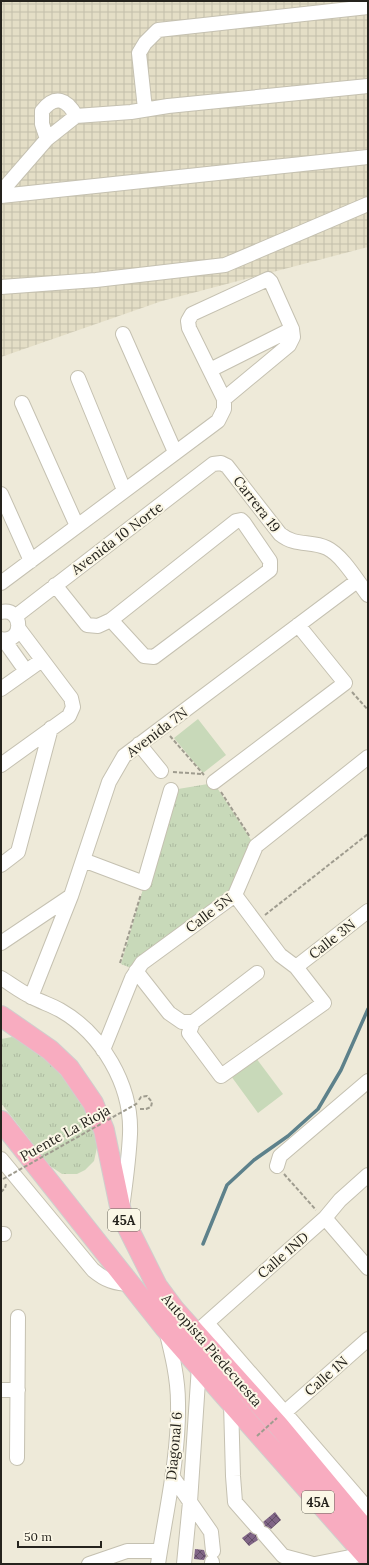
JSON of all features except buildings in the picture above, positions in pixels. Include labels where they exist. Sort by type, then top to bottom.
[{"type":"highway","name":"Autopista Piedecuesta","points":[[1,1016],[50,1050],[69,1068],[83,1086],[97,1111],[104,1130],[122,1216],[157,1286],[174,1308],[201,1328],[272,1418],[366,1522]]},
{"type":"highway","name":"Autopista Piedecuesta","points":[[1,1121],[165,1328]]},
{"type":"highway","name":"45A","points":[[165,1328],[200,1366],[256,1433]]},
{"type":"highway","name":"Autopista Piedecuesta","points":[[256,1433],[366,1556]]},
{"type":"street","points":[[145,109],[139,53],[145,43],[158,30],[368,7]]},
{"type":"street","points":[[1,192],[47,139],[76,116],[131,112],[145,109],[368,86]]},
{"type":"street","points":[[47,139],[42,124],[42,111],[47,104],[62,101],[70,105],[76,116]]},
{"type":"street","points":[[1,196],[368,157]]},
{"type":"street","points":[[1,287],[96,280],[225,265],[368,204]]},
{"type":"street","points":[[1,583],[218,421],[224,409],[224,399],[189,328],[188,320],[192,314],[268,279],[272,282],[292,329],[293,337],[289,345],[224,399]]},
{"type":"street","points":[[210,370],[292,329]]},
{"type":"street","points":[[123,334],[175,452]]},
{"type":"street","points":[[78,378],[124,490]]},
{"type":"street","points":[[22,402],[77,526]]},
{"type":"street","name":"Carrera 19","points":[[221,463],[227,466],[280,534],[287,540],[298,544],[328,548],[337,555],[368,596]]},
{"type":"street","name":"Avenida 10 Norte","points":[[2,640],[10,639],[16,635],[18,623],[56,585],[213,464],[221,463]]},
{"type":"street","points":[[1,494],[31,561]]},
{"type":"street","points":[[56,585],[87,625],[98,626],[111,620],[236,521],[241,520],[244,523],[270,561],[270,570],[154,657],[144,656],[111,620]]},
{"type":"street","name":"Avenida 7N","points":[[31,997],[71,896],[109,782],[124,756],[357,581]]},
{"type":"street","points":[[1,612],[11,612],[42,660],[71,698],[74,707],[68,716],[1,765]]},
{"type":"street","points":[[214,782],[345,683],[298,625]]},
{"type":"street","points":[[2,640],[26,671]]},
{"type":"street","points":[[1,689],[42,660]]},
{"type":"street","points":[[1,865],[18,852],[51,728]]},
{"type":"street","points":[[139,744],[161,771]]},
{"type":"street","name":"Calle 5N","points":[[103,1050],[136,970],[142,963],[236,895],[256,846],[368,757]]},
{"type":"street","points":[[83,860],[144,883],[171,790]]},
{"type":"street","points":[[236,895],[280,954],[296,967],[324,1003],[221,1076],[189,1033],[193,1022],[257,973]]},
{"type":"street","points":[[1,943],[71,896]]},
{"type":"street","name":"Calle 3N","points":[[296,967],[368,911]]},
{"type":"street","points":[[136,970],[169,1013],[182,1022],[193,1022]]},
{"type":"street","points":[[1,978],[31,997],[60,1010],[85,1030],[103,1050],[114,1068],[126,1098],[130,1122],[122,1216]]},
{"type":"street","points":[[277,1166],[280,1156],[368,1081]]},
{"type":"street","points":[[1,1155],[18,1143]]},
{"type":"street","points":[[1,1158],[93,1270],[103,1278],[117,1284],[131,1284]]},
{"type":"street","name":"Calle 1ND","points":[[201,1328],[325,1218],[340,1200],[368,1175]]},
{"type":"street","points":[[325,1218],[367,1266]]},
{"type":"street","points":[[17,1458],[18,1317]]},
{"type":"street","name":"Diagonal 6","points":[[158,1558],[177,1448],[178,1402],[174,1364],[165,1328]]},
{"type":"street","points":[[201,1328],[281,1416],[366,1522]]},
{"type":"street","name":"Calle 1N","points":[[281,1416],[368,1339]]},
{"type":"street","points":[[184,1564],[200,1366]]},
{"type":"street","points":[[1,1390],[18,1390]]},
{"type":"street","points":[[231,1403],[232,1476],[236,1502],[283,1556],[314,1564],[366,1556]]},
{"type":"street","points":[[172,1476],[211,1532],[212,1559]]},
{"type":"street","points":[[89,1564],[122,1554],[127,1558],[158,1558]]},
{"type":"path","points":[[345,683],[368,710]]},
{"type":"path","points":[[161,771],[202,774]]},
{"type":"path","points":[[256,921],[368,834]]},
{"type":"path","points":[[120,963],[144,883]]},
{"type":"path","name":"Puente La Rioja","points":[[2,1178],[138,1103],[141,1097],[147,1096],[152,1100],[152,1104],[149,1109],[142,1109],[135,1102]]},
{"type":"path","points":[[277,1166],[303,1197],[325,1218]]},
{"type":"path","points":[[1,1192],[4,1190],[6,1184],[2,1178]]},
{"type":"path","points":[[256,1433],[281,1416]]},
{"type":"shaded area","points":[[1,1],[368,1],[368,247],[162,301],[1,357]]},
{"type":"green space","points":[[198,719],[226,755],[203,773],[174,738]]},
{"type":"green space","points":[[214,783],[255,846],[235,894],[136,970],[121,964],[172,790]]},
{"type":"green space","points":[[12,1037],[27,1042],[60,1071],[91,1114],[98,1143],[94,1161],[85,1170],[77,1174],[62,1174],[50,1166],[1,1103],[1,1039]]},
{"type":"green space","points":[[256,1058],[283,1094],[258,1113],[231,1076]]},
{"type":"waterway","points":[[203,1244],[227,1185],[254,1160],[288,1136],[318,1109],[341,1070],[368,1009]]}]
